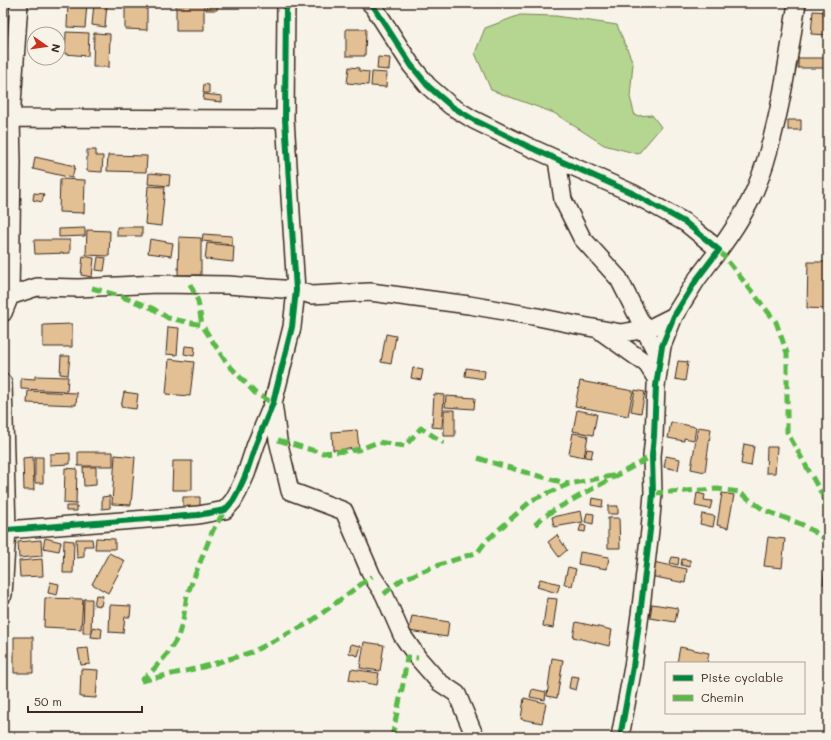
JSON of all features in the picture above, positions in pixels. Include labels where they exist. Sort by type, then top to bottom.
[{"type":"street","points":[[3,313],[10,296],[12,163],[7,118],[19,3]]},
{"type":"street","points":[[7,530],[198,515],[225,510],[233,501],[238,492],[273,403],[292,327],[296,290],[285,119],[286,3]]},
{"type":"street","points":[[370,3],[411,66],[428,86],[451,106],[474,120],[557,160],[632,193],[686,223],[719,250]]},
{"type":"street","points":[[620,737],[634,659],[650,530],[653,493],[652,456],[657,380],[662,346],[674,316],[697,278],[735,227],[749,203],[764,168],[775,130],[784,88],[797,3]]},
{"type":"street","points":[[7,118],[285,119]]},
{"type":"street","points":[[557,160],[563,200],[582,238],[619,279],[660,360]]},
{"type":"street","points":[[10,296],[37,287],[78,288],[157,284],[228,285],[296,290],[311,295],[370,292],[469,305],[621,333],[648,329],[674,316]]},
{"type":"street","points":[[597,328],[647,364],[657,380]]},
{"type":"street","points":[[3,384],[4,477],[7,530],[3,595]]},
{"type":"street","points":[[273,403],[278,440],[290,491],[344,511],[372,576],[384,594],[402,636],[418,658],[439,682],[457,694],[475,737]]},
{"type":"green space","points":[[520,15],[556,16],[617,25],[633,63],[630,97],[635,116],[652,115],[661,127],[638,154],[604,145],[554,113],[491,90],[475,53],[485,28]]},
{"type":"building","points":[[68,3],[87,3],[85,28],[67,27]]},
{"type":"building","points":[[94,3],[107,3],[105,27],[92,25]]},
{"type":"building","points":[[125,3],[147,3],[147,30],[125,29]]},
{"type":"building","points":[[176,3],[204,3],[204,31],[176,31]]},
{"type":"building","points":[[207,3],[218,3],[217,10],[206,10]]},
{"type":"building","points":[[813,11],[828,12],[828,35],[811,34]]},
{"type":"building","points":[[346,29],[366,29],[365,56],[346,56]]},
{"type":"building","points":[[66,32],[89,33],[88,56],[66,54]]},
{"type":"building","points":[[94,33],[110,34],[109,67],[93,67]]},
{"type":"building","points":[[378,57],[390,58],[389,70],[377,69]]},
{"type":"building","points":[[798,58],[828,58],[828,68],[798,68]]},
{"type":"building","points":[[349,67],[359,68],[359,71],[369,72],[368,85],[347,83]]},
{"type":"building","points":[[372,72],[387,73],[386,87],[371,86]]},
{"type":"building","points":[[204,84],[209,85],[209,93],[203,93]]},
{"type":"building","points":[[204,94],[222,96],[222,102],[203,100]]},
{"type":"building","points":[[788,120],[801,120],[801,130],[788,130]]},
{"type":"building","points":[[87,150],[96,150],[96,156],[103,156],[102,172],[87,171]]},
{"type":"building","points":[[108,155],[147,156],[146,172],[107,171]]},
{"type":"building","points":[[35,157],[75,166],[72,178],[33,169]]},
{"type":"building","points":[[149,173],[170,175],[169,186],[148,184]]},
{"type":"building","points":[[60,179],[85,180],[84,213],[59,212]]},
{"type":"building","points":[[148,186],[165,187],[161,226],[145,224]]},
{"type":"building","points":[[34,193],[44,194],[42,202],[33,200]]},
{"type":"building","points":[[117,227],[142,227],[142,236],[117,236]]},
{"type":"building","points":[[85,228],[85,236],[59,237],[59,229]]},
{"type":"building","points":[[87,230],[110,231],[109,256],[86,255]]},
{"type":"building","points":[[203,234],[232,236],[232,244],[202,241]]},
{"type":"building","points":[[179,237],[201,238],[201,275],[178,275]]},
{"type":"building","points":[[150,239],[173,243],[171,256],[148,253]]},
{"type":"building","points":[[34,240],[70,240],[70,253],[35,254]]},
{"type":"building","points":[[207,243],[234,246],[233,262],[205,259]]},
{"type":"building","points":[[83,256],[94,258],[92,277],[81,275]]},
{"type":"building","points":[[98,257],[106,258],[104,271],[96,270]]},
{"type":"building","points":[[808,262],[827,262],[826,309],[807,308]]},
{"type":"building","points":[[72,324],[72,347],[43,347],[43,325]]},
{"type":"building","points":[[168,327],[179,328],[177,355],[166,354]]},
{"type":"building","points":[[386,334],[396,336],[391,364],[381,362]]},
{"type":"building","points":[[185,346],[195,347],[194,356],[184,354]]},
{"type":"building","points":[[61,356],[70,356],[68,375],[60,374]]},
{"type":"building","points":[[169,359],[194,362],[190,396],[166,394]]},
{"type":"building","points":[[678,361],[688,362],[685,381],[675,379]]},
{"type":"building","points":[[413,368],[423,370],[421,380],[411,378]]},
{"type":"building","points":[[466,368],[485,371],[484,379],[465,376]]},
{"type":"building","points":[[35,376],[68,377],[67,391],[21,389],[21,378],[35,379]]},
{"type":"building","points":[[580,381],[633,391],[628,416],[575,406]]},
{"type":"building","points":[[635,390],[645,392],[641,413],[631,411]]},
{"type":"building","points":[[28,391],[77,393],[76,405],[27,403]]},
{"type":"building","points":[[124,392],[138,394],[136,409],[121,407]]},
{"type":"building","points":[[434,394],[444,395],[442,428],[432,427]]},
{"type":"building","points":[[446,396],[475,398],[474,409],[445,407]]},
{"type":"building","points":[[444,410],[455,410],[455,436],[444,436]]},
{"type":"building","points":[[577,410],[597,414],[593,435],[573,431]]},
{"type":"building","points":[[671,422],[696,427],[694,440],[684,438],[684,441],[668,438]]},
{"type":"building","points":[[698,427],[711,429],[705,472],[691,469]]},
{"type":"building","points":[[357,430],[359,448],[333,450],[332,432]]},
{"type":"building","points":[[573,433],[588,436],[584,457],[569,454]]},
{"type":"building","points":[[744,444],[754,446],[751,466],[741,464]]},
{"type":"building","points":[[767,447],[777,447],[775,473],[766,473]]},
{"type":"building","points":[[587,449],[593,450],[591,458],[585,457]]},
{"type":"building","points":[[78,452],[113,452],[113,466],[78,466]]},
{"type":"building","points":[[70,453],[70,464],[50,465],[50,454]]},
{"type":"building","points":[[115,455],[135,457],[131,505],[112,504]]},
{"type":"building","points":[[666,456],[680,459],[678,470],[664,467]]},
{"type":"building","points":[[33,457],[34,490],[24,490],[23,458]]},
{"type":"building","points":[[35,457],[43,457],[43,483],[35,483]]},
{"type":"building","points":[[173,461],[192,461],[192,490],[172,490]]},
{"type":"building","points":[[83,467],[96,467],[96,485],[84,486]]},
{"type":"building","points":[[65,468],[77,469],[76,504],[64,503]]},
{"type":"building","points":[[697,493],[705,495],[704,500],[712,501],[710,509],[695,506]]},
{"type":"building","points":[[722,493],[734,495],[728,528],[717,525]]},
{"type":"building","points":[[110,496],[110,508],[102,509],[102,497]]},
{"type":"building","points":[[183,497],[200,497],[200,508],[183,508]]},
{"type":"building","points":[[592,498],[603,500],[602,507],[591,505]]},
{"type":"building","points":[[66,506],[77,506],[77,511],[66,511]]},
{"type":"building","points":[[608,506],[618,506],[618,514],[608,514]]},
{"type":"building","points":[[581,511],[583,522],[554,527],[552,517]]},
{"type":"building","points":[[587,513],[594,514],[593,524],[585,522]]},
{"type":"building","points":[[702,514],[715,516],[713,527],[700,524]]},
{"type":"building","points":[[608,518],[619,518],[620,548],[608,548]]},
{"type":"building","points":[[581,525],[586,526],[585,532],[579,531]]},
{"type":"building","points":[[557,535],[567,550],[559,557],[548,542]]},
{"type":"building","points":[[768,537],[785,539],[782,568],[764,566]]},
{"type":"building","points":[[45,538],[61,542],[59,551],[43,548]]},
{"type":"building","points":[[96,538],[115,539],[115,549],[95,549]]},
{"type":"building","points":[[76,539],[92,539],[93,546],[84,546],[84,557],[77,558]]},
{"type":"building","points":[[41,540],[42,556],[19,558],[18,542]]},
{"type":"building","points":[[64,540],[74,541],[73,573],[63,573]]},
{"type":"building","points":[[827,551],[828,552],[828,585],[823,584]]},
{"type":"building","points":[[580,552],[609,557],[607,569],[578,564]]},
{"type":"building","points":[[109,553],[125,561],[108,593],[92,584]]},
{"type":"building","points":[[672,557],[679,558],[678,565],[670,563]]},
{"type":"building","points":[[42,559],[43,576],[20,577],[19,561]]},
{"type":"building","points":[[682,559],[690,560],[690,567],[681,565]]},
{"type":"building","points":[[653,562],[687,569],[685,583],[650,576]]},
{"type":"building","points":[[568,567],[576,569],[572,586],[564,584]]},
{"type":"building","points":[[540,579],[560,584],[557,593],[537,587]]},
{"type":"building","points":[[50,582],[59,584],[57,595],[48,593]]},
{"type":"building","points":[[96,595],[103,596],[101,606],[94,605]]},
{"type":"building","points":[[45,598],[83,599],[81,629],[44,627]]},
{"type":"building","points":[[547,598],[557,599],[553,628],[543,626]]},
{"type":"building","points":[[84,599],[92,599],[91,633],[83,633]]},
{"type":"building","points":[[652,604],[678,608],[675,622],[650,618]]},
{"type":"building","points":[[110,605],[131,606],[130,617],[125,617],[123,633],[109,632]]},
{"type":"building","points":[[412,616],[449,622],[447,637],[409,631]]},
{"type":"building","points":[[576,622],[612,630],[609,646],[573,637]]},
{"type":"building","points":[[93,627],[102,629],[101,638],[91,637]]},
{"type":"building","points":[[14,637],[33,637],[33,673],[14,673]]},
{"type":"building","points":[[364,642],[384,645],[380,671],[360,668]]},
{"type":"building","points":[[351,644],[361,646],[358,656],[349,653]]},
{"type":"building","points":[[680,647],[709,653],[707,662],[677,662]]},
{"type":"building","points":[[88,648],[90,664],[81,665],[78,649]]},
{"type":"building","points":[[552,658],[563,660],[557,698],[547,696]]},
{"type":"building","points":[[81,669],[98,670],[96,698],[80,697]]},
{"type":"building","points":[[351,669],[379,673],[377,685],[349,680]]},
{"type":"building","points":[[571,676],[579,677],[576,690],[569,688]]},
{"type":"building","points":[[532,689],[546,692],[545,700],[530,697]]},
{"type":"building","points":[[524,698],[546,703],[542,723],[521,719]]},
{"type":"building","points":[[76,733],[93,735],[93,737],[76,737]]},
{"type":"marked path","points":[[719,250],[776,322],[787,353],[787,432],[828,505]]},
{"type":"marked path","points":[[190,284],[198,301],[202,325]]},
{"type":"marked path","points":[[92,288],[120,296],[152,308],[168,318],[202,325],[226,362],[255,393],[273,403]]},
{"type":"marked path","points":[[278,440],[322,453],[358,450],[378,442],[405,446],[421,428],[444,443]]},
{"type":"marked path","points":[[535,525],[543,517],[556,509],[652,456]]},
{"type":"marked path","points":[[478,458],[512,469],[569,484]]},
{"type":"marked path","points":[[384,594],[401,580],[433,567],[478,552],[486,541],[532,500],[569,484],[617,475]]},
{"type":"marked path","points":[[653,493],[718,489],[739,492],[764,510],[801,524],[828,540]]},
{"type":"marked path","points":[[141,681],[168,653],[178,637],[183,620],[187,595],[213,530],[225,510]]},
{"type":"marked path","points":[[141,681],[203,667],[252,652],[309,623],[372,576]]},
{"type":"marked path","points":[[392,737],[407,657],[418,658]]},
{"type":"cycle path","points":[[7,530],[198,515],[225,510],[233,501],[238,492],[273,403],[292,327],[296,290],[285,119],[286,3]]},
{"type":"cycle path","points":[[370,3],[411,65],[428,86],[451,106],[474,120],[525,145],[632,193],[686,223],[719,250],[697,279],[674,316],[662,346],[656,386],[652,456],[653,493],[650,530],[633,667],[620,737]]}]
